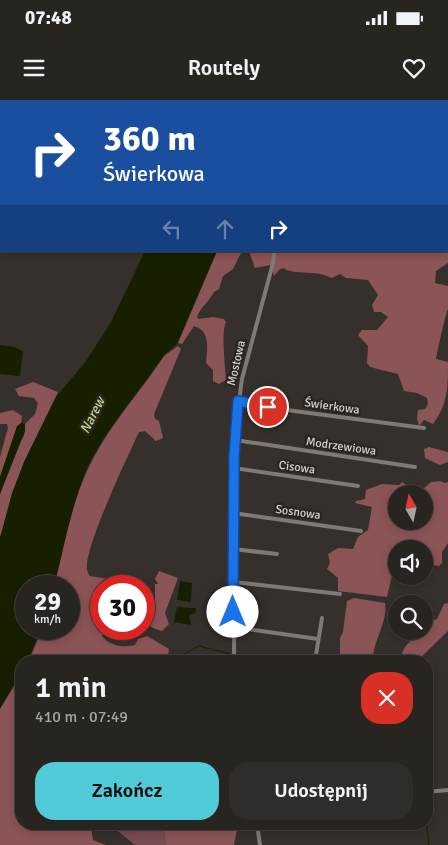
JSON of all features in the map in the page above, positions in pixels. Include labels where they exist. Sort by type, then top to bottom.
[{"type":"street","name":"Mostowa","points":[[234,655],[234,440],[238,401],[248,353],[273,263],[274,252]]},
{"type":"street","name":"Świerkowa","points":[[238,401],[274,408],[424,428]]},
{"type":"street","name":"Modrzewiowa","points":[[234,440],[415,467]]},
{"type":"street","name":"Cisowa","points":[[234,468],[358,486]]},
{"type":"street","name":"Sosnowa","points":[[234,513],[361,531]]},
{"type":"street","points":[[234,549],[277,554]]},
{"type":"street","points":[[233,582],[340,594]]},
{"type":"street","points":[[316,655],[322,618]]},
{"type":"street","points":[[233,627],[318,639]]},
{"type":"street","points":[[433,791],[448,790]]},
{"type":"street","points":[[258,830],[260,845]]},
{"type":"shaded area","points":[[217,252],[242,252],[233,269],[223,276],[219,289],[214,292],[197,317],[198,319],[213,317],[224,319],[226,322],[224,358],[226,380],[219,384],[213,381],[213,370],[206,363],[206,336],[199,328],[194,326],[182,344],[178,343]]},
{"type":"shaded area","points":[[249,252],[448,252],[448,263],[436,271],[435,283],[448,286],[448,309],[436,359],[448,362],[448,380],[442,410],[433,424],[424,420],[419,426],[417,418],[418,410],[425,409],[428,404],[427,398],[417,393],[404,391],[398,374],[370,367],[367,363],[368,346],[358,335],[362,330],[377,330],[388,317],[381,312],[374,312],[372,305],[378,295],[368,280],[346,278],[340,274],[332,278],[320,274],[286,270],[285,268],[280,269],[274,276],[271,265],[255,268]]},
{"type":"shaded area","points":[[178,346],[181,349],[154,414],[155,419],[159,421],[163,438],[156,441],[145,431],[139,432],[92,542],[87,569],[90,576],[90,640],[106,640],[113,644],[126,646],[135,645],[138,640],[154,640],[169,649],[168,655],[31,655],[38,640],[80,640],[80,575],[57,575],[72,512],[82,483],[96,454],[114,425],[164,356]]},
{"type":"shaded area","points":[[33,382],[58,392],[24,462],[0,537],[0,494],[18,445],[24,436],[25,424],[35,414],[38,403],[34,398],[19,396],[15,389]]},
{"type":"shaded area","points":[[13,410],[22,416],[21,423],[17,427],[0,477],[0,457],[8,428],[7,424],[0,424],[0,413]]},
{"type":"shaded area","points":[[429,447],[448,452],[448,462],[440,465],[425,458],[424,449]]},
{"type":"shaded area","points":[[431,482],[448,482],[448,543],[442,552],[442,563],[439,566],[433,565],[433,540],[388,540],[388,585],[390,585],[387,597],[338,591],[338,578],[327,569],[330,563],[328,554],[338,548],[353,549],[358,537],[368,530],[372,507],[355,503],[356,501],[365,499],[366,490],[382,484],[399,485],[388,485],[388,530],[433,530],[433,485],[428,485]]},
{"type":"shaded area","points":[[159,571],[178,578],[165,613],[169,624],[162,631],[155,629],[155,584],[158,584],[155,579]]},
{"type":"shaded area","points":[[354,598],[385,603],[385,617],[373,655],[340,655],[340,638],[343,632],[347,601]]},
{"type":"shaded area","points":[[448,603],[448,631],[423,655],[401,655],[411,640],[433,640],[433,620],[437,619],[444,604]]},
{"type":"shaded area","points":[[15,685],[15,830],[91,830],[93,840],[106,845],[0,845],[0,709]]},
{"type":"shaded area","points":[[116,830],[164,830],[166,845],[135,845]]},
{"type":"shaded area","points":[[164,830],[237,830],[234,845],[166,845]]},
{"type":"water","name":"Narew","points":[[145,252],[217,252],[177,344],[164,355],[123,410],[87,469],[72,512],[57,575],[15,575],[15,640],[37,640],[30,655],[15,655],[15,683],[0,708],[0,538],[12,493],[24,462],[56,397],[86,361],[111,322]]},
{"type":"water","points":[[0,345],[14,347],[23,351],[20,376],[0,374]]},
{"type":"water","points":[[21,423],[25,424],[25,431],[0,494],[0,477],[17,426]]},
{"type":"water","points":[[180,581],[192,583],[191,602],[177,600]]},
{"type":"water","points":[[177,607],[196,608],[196,613],[189,615],[191,625],[174,622]]},
{"type":"waterway","points":[[182,655],[199,646],[230,654]]},
{"type":"waterway","points":[[427,830],[429,845]]},
{"type":"route","points":[[233,612],[234,458],[238,401],[268,407]]}]
